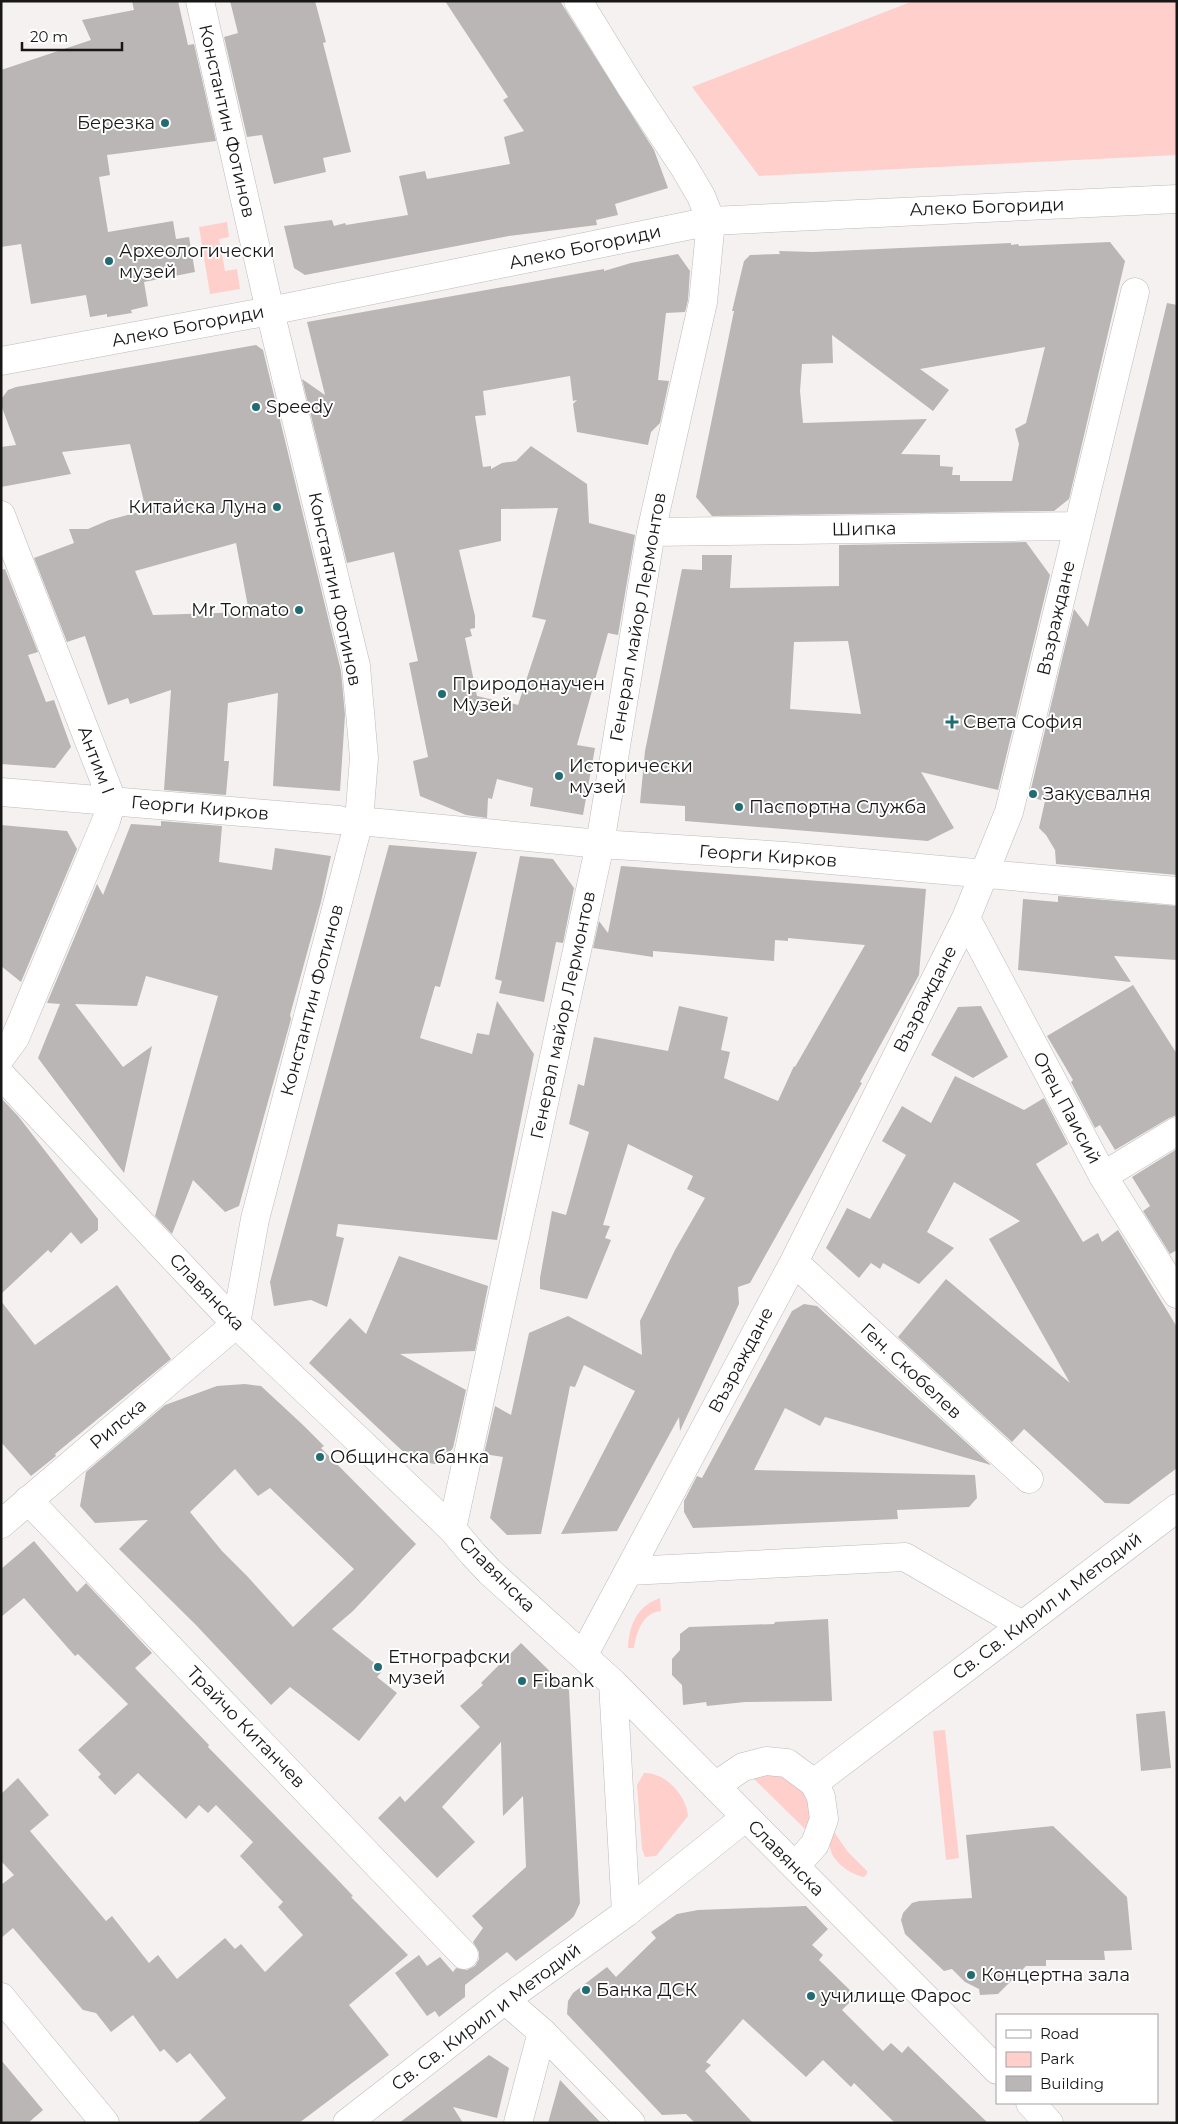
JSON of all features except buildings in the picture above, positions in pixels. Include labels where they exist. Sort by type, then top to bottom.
[{"type":"street","name":"Константин Фотинов","points":[[200,1],[270,311],[356,666],[364,758],[255,1219],[236,1324]]},
{"type":"street","name":"Генерал майор Лермонтов","points":[[452,1529],[600,844],[650,532],[702,302],[711,221],[701,196],[684,167],[630,87],[578,1]]},
{"type":"street","name":"Алеко Богориди","points":[[1,361],[270,311],[711,221],[889,211],[1177,199]]},
{"type":"street","name":"Възраждане","points":[[583,1656],[794,1262],[966,918],[985,874],[1009,812],[1135,292]]},
{"type":"street","name":"Антим I","points":[[1,515],[112,800],[106,821],[19,1029],[15,1038],[1,1057]]},
{"type":"street","name":"Шипка","points":[[650,532],[1078,526]]},
{"type":"street","name":"Георги Кирков","points":[[1,792],[112,800],[600,844],[785,856],[1177,891]]},
{"type":"street","name":"Отец Паисий","points":[[966,918],[1103,1176],[1177,1294]]},
{"type":"street","name":"Славянска","points":[[1,1075],[236,1324],[452,1529],[484,1566],[613,1683],[996,2069]]},
{"type":"street","points":[[1103,1176],[1177,1131]]},
{"type":"street","name":"Ген. Скобелев","points":[[794,1262],[1029,1479]]},
{"type":"street","name":"Рилска","points":[[1,1524],[236,1324]]},
{"type":"street","name":"Трайчо Китанчев","points":[[28,1500],[464,1955]]},
{"type":"street","name":"Св. Св. Кирил и Методий","points":[[814,1783],[1177,1508]]},
{"type":"street","points":[[629,1570],[905,1557],[1022,1625]]},
{"type":"street","points":[[613,1683],[626,1913]]},
{"type":"street","points":[[715,1786],[743,1767],[766,1761],[787,1763],[814,1783],[821,1797],[824,1819],[815,1844],[795,1866]]},
{"type":"street","name":"Св. Св. Кирил и Методий","points":[[347,2123],[505,2000],[626,1913],[746,1817]]},
{"type":"street","points":[[1,1997],[105,2123]]},
{"type":"street","points":[[505,2000],[542,2032],[631,2123]]},
{"type":"street","points":[[518,2123],[542,2032]]},
{"type":"street","points":[[1031,2104],[1049,2123]]},
{"type":"green space","points":[[913,1],[1177,1],[1177,155],[759,176],[692,87]]},
{"type":"green space","points":[[227,222],[229,237],[219,239],[225,271],[237,269],[240,289],[210,294],[199,227]]},
{"type":"green space","points":[[660,1598],[661,1611],[649,1615],[645,1619],[639,1630],[634,1648],[628,1648],[632,1624],[636,1617],[645,1606]]},
{"type":"green space","points":[[945,1730],[959,1858],[946,1860],[933,1731]]},
{"type":"green space","points":[[766,1770],[803,1784],[813,1817],[806,1830],[754,1779],[753,1776]]},
{"type":"green space","points":[[644,1773],[660,1776],[674,1787],[684,1801],[688,1816],[656,1856],[645,1857],[642,1849],[637,1785]]},
{"type":"green space","points":[[834,1832],[848,1852],[867,1871],[864,1877],[847,1870],[832,1855],[830,1842]]},
{"type":"place","name":"Березка","points":[[165,123]]},
{"type":"place","name":"Археологически музей","points":[[109,261]]},
{"type":"place","name":"Speedy","points":[[256,407]]},
{"type":"place","name":"Китайска Луна","points":[[277,507]]},
{"type":"place","name":"Mr Tomato","points":[[299,610]]},
{"type":"place","name":"Природонаучен Музей","points":[[442,694]]},
{"type":"place","name":"Света София","points":[[952,722]]},
{"type":"place","name":"Исторически музей","points":[[559,776]]},
{"type":"place","name":"Закусвалня","points":[[1033,794]]},
{"type":"place","name":"Паспортна Служба","points":[[739,807]]},
{"type":"place","name":"Общинска банка","points":[[320,1457]]},
{"type":"place","name":"Етнографски музей","points":[[378,1667]]},
{"type":"place","name":"Fibank","points":[[522,1681]]},
{"type":"place","name":"Концертна зала","points":[[971,1975]]},
{"type":"place","name":"Банка ДСК","points":[[586,1990]]},
{"type":"place","name":"училище Фарос","points":[[811,1996]]}]
